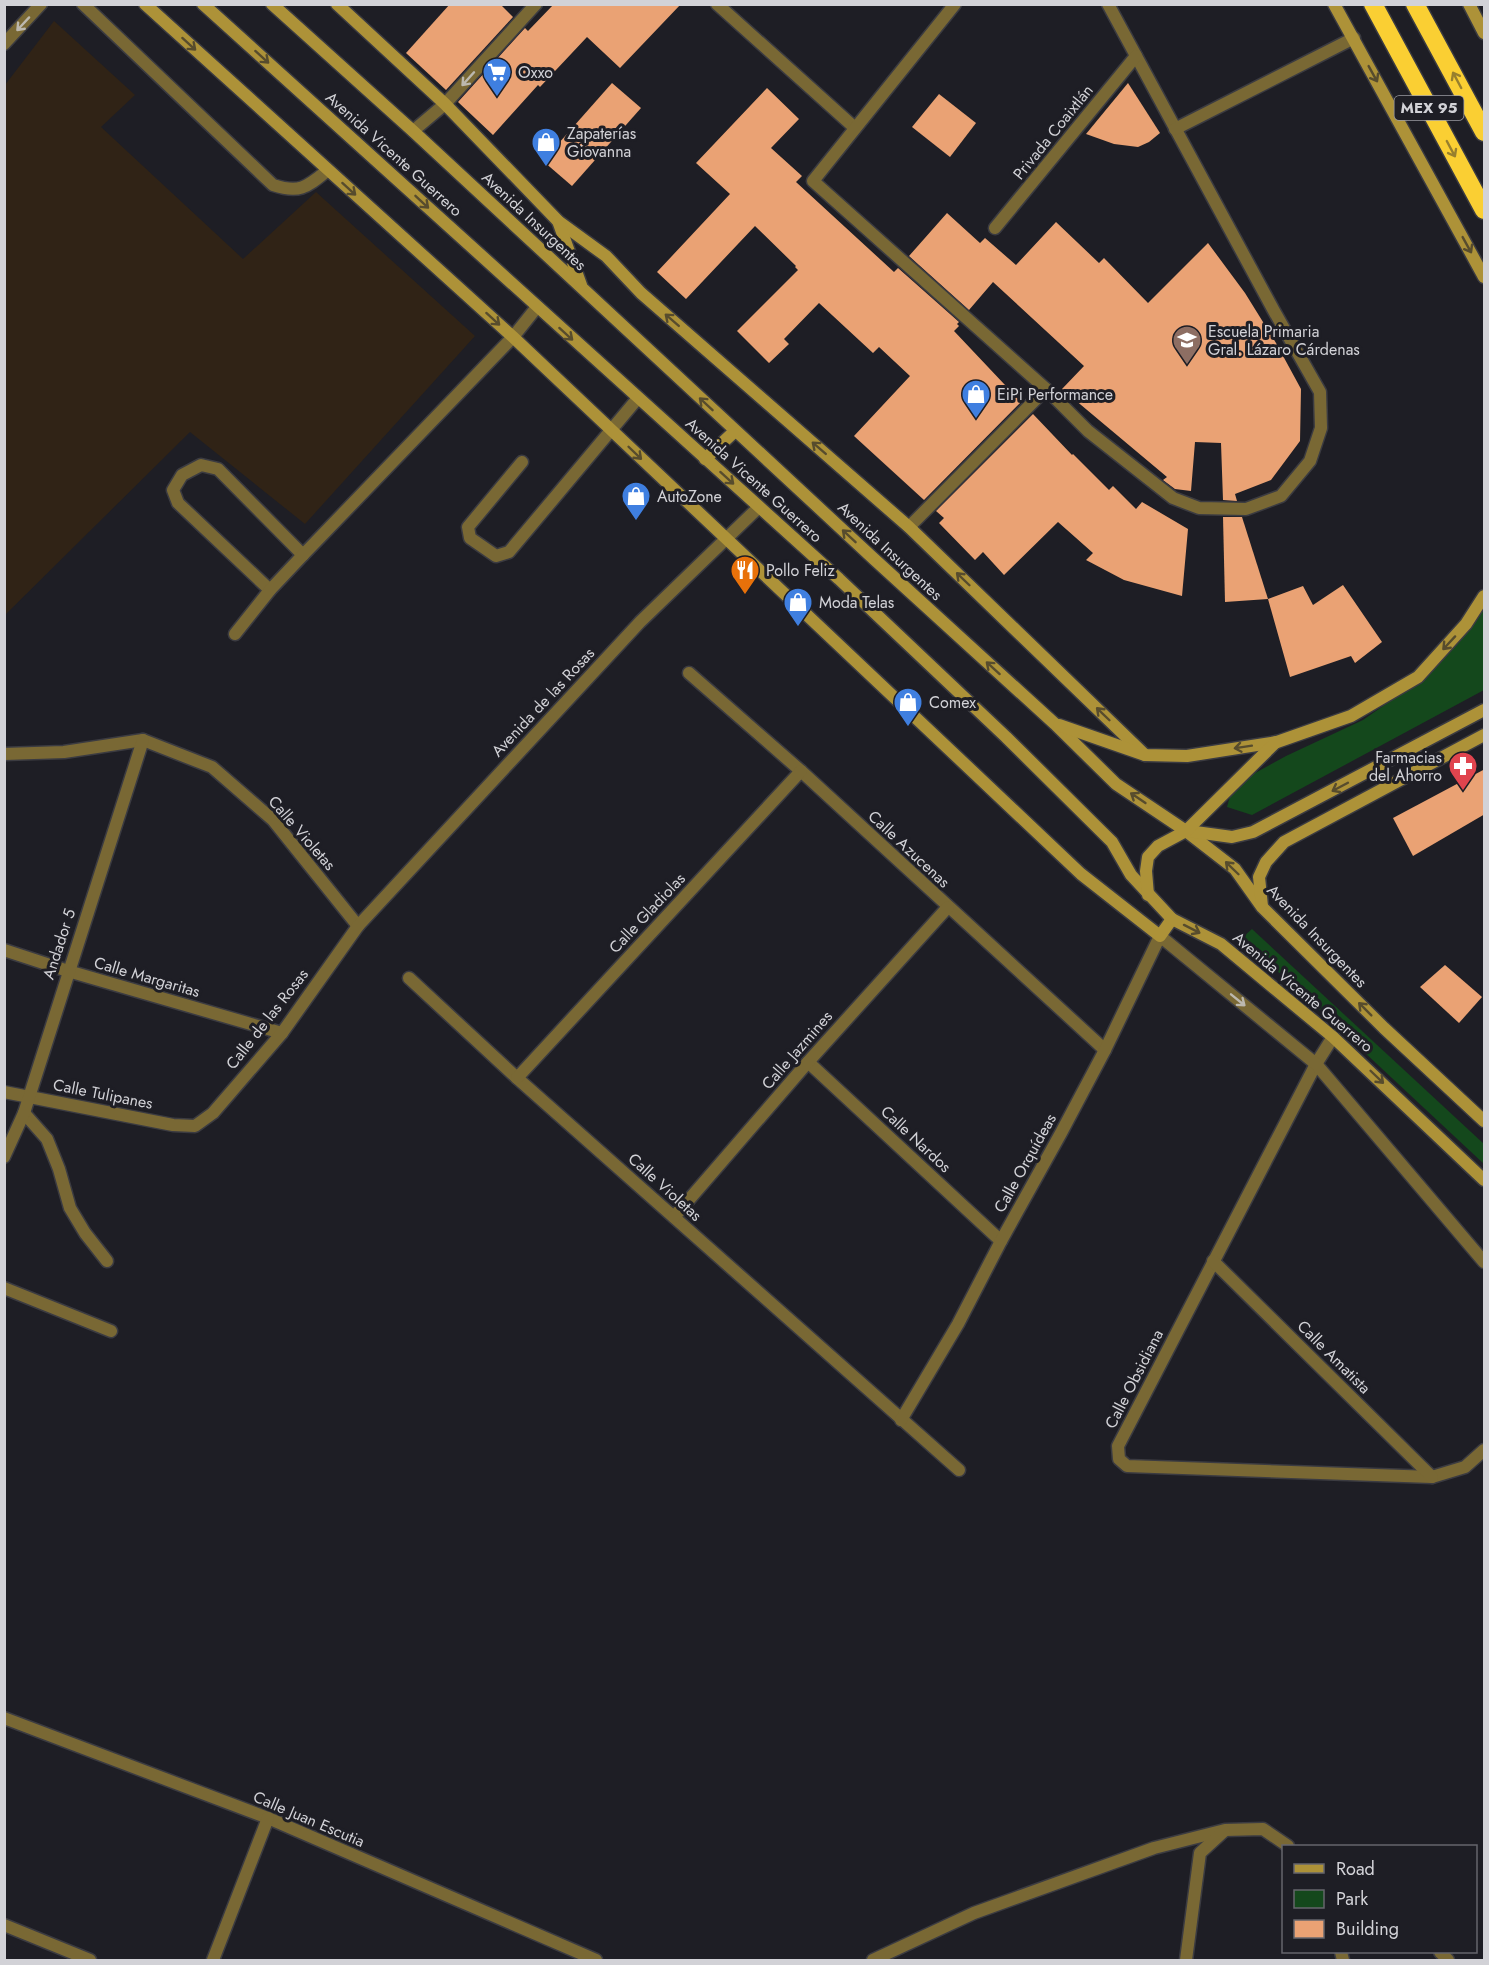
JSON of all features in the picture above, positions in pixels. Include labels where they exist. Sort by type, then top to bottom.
[{"type":"highway","name":"MEX 95","points":[[1373,4],[1485,210]]},
{"type":"highway","name":"MEX 95","points":[[1415,4],[1485,132]]},
{"type":"main road","points":[[145,4],[513,337],[1081,874],[1160,936]]},
{"type":"main road","name":"Avenida Vicente Guerrero","points":[[203,4],[839,579],[998,729],[1112,842],[1131,875],[1172,919],[1221,944],[1333,1037],[1485,1180]]},
{"type":"main road","name":"Avenida Insurgentes","points":[[272,4],[413,131],[735,431],[1055,724],[1116,784],[1186,831],[1235,869],[1262,907],[1384,1028],[1485,1121]]},
{"type":"main road","points":[[337,4],[445,104],[558,221],[606,256],[641,293],[909,527],[1145,755]]},
{"type":"main road","points":[[1334,4],[1485,276]]},
{"type":"main road","points":[[1469,4],[1485,33]]},
{"type":"main road","points":[[558,221],[582,289]]},
{"type":"main road","points":[[705,459],[735,431]]},
{"type":"main road","points":[[1055,724],[1145,755],[1187,756],[1276,742],[1350,716],[1418,677],[1466,624],[1485,596]]},
{"type":"main road","points":[[1186,831],[1232,837],[1253,832],[1485,710]]},
{"type":"main road","points":[[1262,907],[1259,877],[1266,862],[1284,842],[1485,735]]},
{"type":"main road","points":[[1148,895],[1146,871],[1148,857],[1158,846],[1186,831],[1276,742]]},
{"type":"main road","name":"Calle Orquídeas","points":[[1160,936],[1172,919]]},
{"type":"street","points":[[4,44],[41,4]]},
{"type":"street","points":[[83,4],[273,185],[287,190],[306,188],[328,170]]},
{"type":"street","points":[[413,131],[445,104],[536,4]]},
{"type":"street","points":[[717,4],[855,128]]},
{"type":"street","points":[[955,4],[813,181],[1046,389],[1088,431],[1173,498],[1199,508],[1246,509],[1281,496],[1310,461],[1321,428],[1320,392],[1108,4]]},
{"type":"street","points":[[1175,129],[1354,38]]},
{"type":"street","name":"Privada Coaixtlán","points":[[995,228],[1136,56]]},
{"type":"street","points":[[235,634],[270,590],[513,337],[537,307]]},
{"type":"street","points":[[909,527],[1046,389]]},
{"type":"street","points":[[522,462],[468,527],[470,538],[496,556],[509,552],[638,398]]},
{"type":"street","points":[[270,590],[178,503],[173,490],[182,475],[201,465],[218,469],[303,555]]},
{"type":"street","name":"Avenida de las Rosas","points":[[358,926],[640,622],[759,507]]},
{"type":"street","name":"Calle Azucenas","points":[[689,673],[801,771],[1105,1050]]},
{"type":"street","name":"Calle Violetas","points":[[4,754],[64,752],[142,740],[212,767],[273,820],[358,926]]},
{"type":"street","name":"Andador 5","points":[[4,1156],[24,1113],[142,740]]},
{"type":"street","name":"Calle Gladiolas","points":[[517,1078],[801,771]]},
{"type":"street","name":"Calle Jazmines","points":[[674,1217],[808,1062],[948,907]]},
{"type":"street","name":"Calle de las Rosas","points":[[195,1126],[213,1113],[282,1033],[358,926]]},
{"type":"street","points":[[1160,936],[1316,1064],[1485,1262]]},
{"type":"street","name":"Calle Orquídeas","points":[[901,1420],[958,1324],[1105,1050],[1160,936]]},
{"type":"street","name":"Calle Margaritas","points":[[4,950],[68,971],[282,1033]]},
{"type":"street","name":"Calle Violetas","points":[[409,978],[517,1078],[959,1470]]},
{"type":"street","name":"Calle Obsidiana","points":[[1333,1037],[1316,1064],[1118,1446],[1119,1459],[1127,1466],[1432,1477],[1465,1467],[1485,1450]]},
{"type":"street","name":"Calle Nardos","points":[[808,1062],[1001,1241]]},
{"type":"street","name":"Calle Tulipanes","points":[[4,1092],[173,1125],[195,1126]]},
{"type":"street","points":[[24,1113],[46,1139],[70,1208],[85,1233],[107,1261]]},
{"type":"street","name":"Calle Amatista","points":[[1213,1260],[1432,1477]]},
{"type":"street","points":[[4,1288],[111,1331]]},
{"type":"street","name":"Calle Juan Escutia","points":[[4,1718],[268,1818],[596,1960]]},
{"type":"street","points":[[213,1960],[268,1818]]},
{"type":"street","points":[[873,1960],[974,1913],[1154,1848],[1225,1830],[1263,1829],[1287,1845]]},
{"type":"street","points":[[1186,1960],[1200,1853],[1225,1830]]},
{"type":"street","points":[[4,1925],[90,1960]]},
{"type":"shaded area","points":[[54,21],[135,95],[101,127],[243,259],[316,192],[475,336],[305,524],[190,432],[5,615],[5,85]]},
{"type":"green space","points":[[1484,599],[1484,690],[1252,815],[1227,807],[1233,785],[1286,756],[1363,720],[1416,683]]},
{"type":"green space","points":[[1252,929],[1484,1144],[1484,1164],[1242,938]]},
{"type":"building","points":[[450,4],[500,4],[513,17],[446,90],[406,53]]},
{"type":"building","points":[[554,4],[681,4],[620,68],[587,37],[540,87],[538,85],[493,135],[458,102],[525,28],[528,31]]},
{"type":"building","points":[[612,83],[641,108],[572,186],[543,161]]},
{"type":"building","points":[[1128,83],[1160,133],[1138,147],[1114,144],[1086,134]]},
{"type":"building","points":[[767,88],[799,119],[771,148],[802,176],[796,182],[894,272],[898,268],[959,322],[957,324],[959,326],[954,331],[1021,402],[924,500],[854,436],[910,376],[879,347],[873,353],[819,303],[784,339],[789,344],[769,363],[737,331],[798,270],[755,226],[686,299],[657,272],[730,194],[696,163]]},
{"type":"building","points":[[939,94],[976,123],[950,157],[912,127]]},
{"type":"building","name":"Escuela Primaria Gral. Lázaro Cárdenas","points":[[947,213],[980,243],[985,238],[1016,265],[1056,222],[1099,263],[1104,258],[1148,303],[1208,243],[1245,293],[1301,389],[1300,441],[1271,480],[1235,494],[1237,501],[1223,500],[1221,443],[1195,442],[1191,491],[1175,489],[1163,480],[1167,477],[1062,389],[1084,366],[993,282],[969,310],[909,256]]},
{"type":"building","points":[[1033,414],[1109,490],[1113,486],[1136,509],[1142,502],[1188,529],[1182,596],[1124,580],[1086,560],[1093,553],[1058,522],[1004,575],[983,552],[975,560],[939,523],[944,518],[936,511]]},
{"type":"building","points":[[1223,517],[1242,517],[1268,599],[1225,602]]},
{"type":"building","points":[[1343,585],[1382,642],[1355,663],[1351,656],[1290,677],[1268,599],[1303,586],[1313,605]]},
{"type":"building","name":"Farmacias del Ahorro","points":[[1485,769],[1485,814],[1413,856],[1393,818]]},
{"type":"building","points":[[1445,965],[1482,997],[1459,1023],[1420,987]]},
{"type":"place","name":"Oxxo","points":[[497,98]]},
{"type":"place","name":"Zapaterías Giovanna","points":[[546,168]]},
{"type":"place","name":"Escuela Primaria Gral. Lázaro Cárdenas","points":[[1187,366]]},
{"type":"place","name":"EiPi Performance","points":[[976,420]]},
{"type":"place","name":"AutoZone","points":[[636,522]]},
{"type":"place","name":"Pollo Feliz","points":[[745,596]]},
{"type":"place","name":"Moda Telas","points":[[798,628]]},
{"type":"place","name":"Comex","points":[[908,728]]},
{"type":"place","name":"Farmacias del Ahorro","points":[[1463,792]]}]
